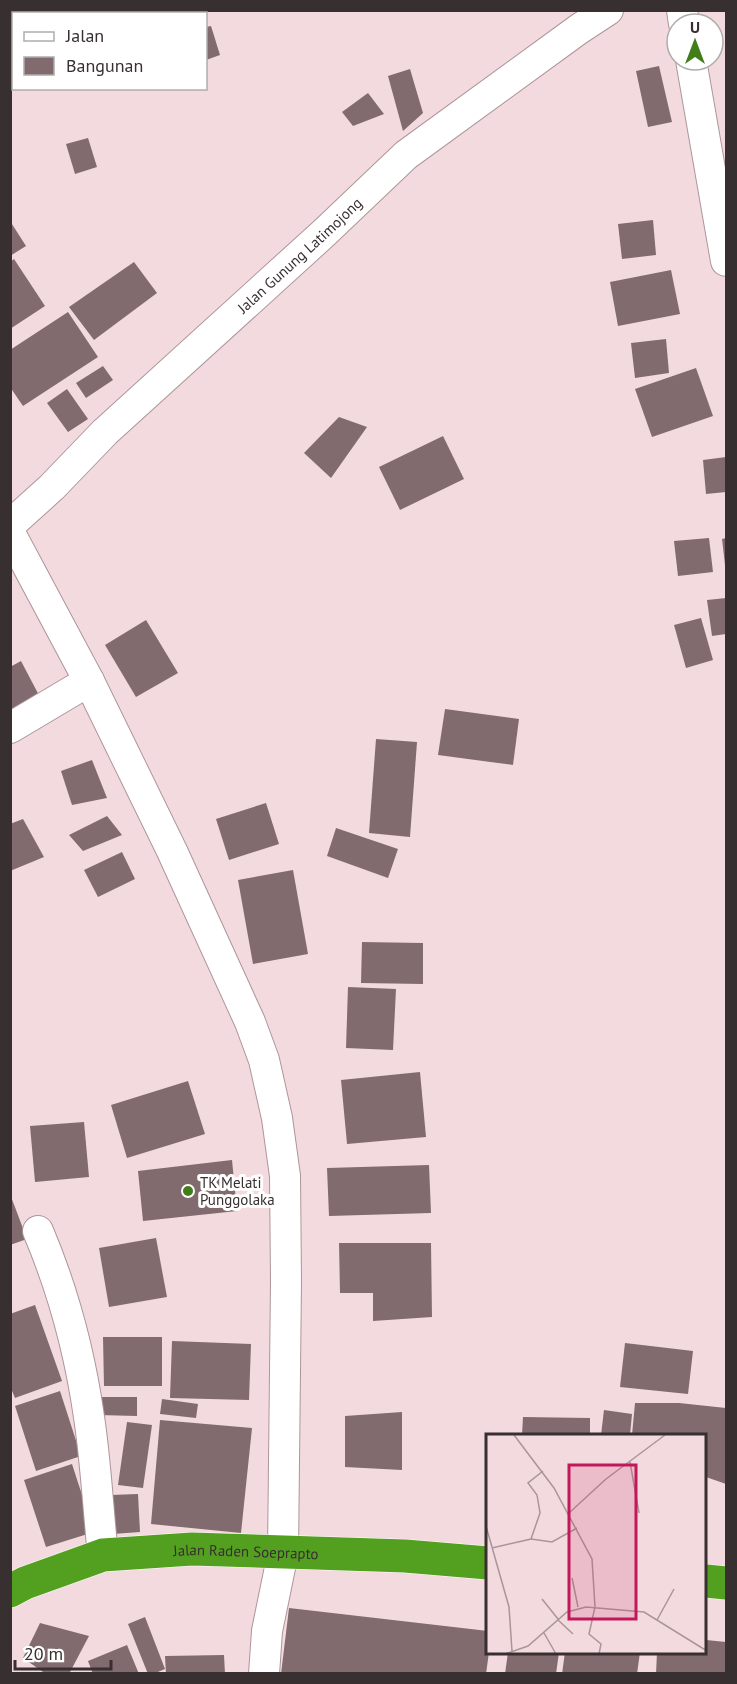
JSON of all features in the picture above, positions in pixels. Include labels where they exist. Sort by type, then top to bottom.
[{"type":"highway","name":"Jalan Raden Soeprapto","points":[[10,1591],[25,1583],[103,1555],[192,1549],[405,1556],[486,1563]]},
{"type":"highway","points":[[707,1581],[726,1583]]},
{"type":"street","name":"Jalan Gunung Latimojong","points":[[10,525],[52,487],[105,432],[406,155],[608,10]]},
{"type":"street","points":[[693,72],[726,261]]},
{"type":"street","points":[[10,533],[89,681],[172,850],[250,1022],[264,1060],[275,1106],[285,1188],[283,1553],[267,1631],[264,1674]]},
{"type":"street","points":[[10,728],[89,681]]},
{"type":"street","points":[[38,1231],[57,1280],[82,1381],[93,1444],[103,1555]]},
{"type":"building","points":[[149,10],[165,10],[164,12],[150,12]]},
{"type":"building","points":[[211,26],[220,55],[207,60],[207,27]]},
{"type":"building","points":[[659,66],[672,122],[648,127],[636,71]]},
{"type":"building","points":[[410,69],[423,113],[403,131],[388,76]]},
{"type":"building","points":[[368,93],[384,114],[353,126],[342,112]]},
{"type":"building","points":[[88,138],[97,167],[75,174],[66,144]]},
{"type":"building","points":[[653,220],[656,255],[622,259],[618,224]]},
{"type":"building","points":[[10,221],[26,246],[10,256]]},
{"type":"building","points":[[14,259],[45,306],[10,329],[10,262]]},
{"type":"building","points":[[134,262],[157,293],[94,340],[69,307]]},
{"type":"building","points":[[671,270],[680,314],[618,326],[610,282]]},
{"type":"building","points":[[68,312],[98,357],[23,406],[10,387],[10,350]]},
{"type":"building","points":[[666,339],[669,373],[635,378],[631,343]]},
{"type":"building","points":[[103,366],[113,380],[86,398],[76,383]]},
{"type":"building","points":[[696,368],[713,416],[652,437],[635,389]]},
{"type":"building","points":[[67,389],[88,419],[68,432],[47,403]]},
{"type":"building","points":[[339,417],[367,427],[331,478],[304,453]]},
{"type":"building","points":[[443,436],[464,479],[400,510],[379,467]]},
{"type":"building","points":[[726,457],[726,492],[706,494],[703,460]]},
{"type":"building","points":[[709,538],[713,572],[678,576],[674,541]]},
{"type":"building","points":[[726,538],[726,565],[725,565],[722,539]]},
{"type":"building","points":[[726,598],[726,634],[712,636],[707,600]]},
{"type":"building","points":[[701,618],[713,660],[686,668],[674,625]]},
{"type":"building","points":[[146,620],[178,673],[136,697],[105,645]]},
{"type":"building","points":[[21,661],[42,701],[10,717],[10,667]]},
{"type":"building","points":[[445,709],[519,719],[513,765],[438,755]]},
{"type":"building","points":[[376,739],[417,742],[410,837],[369,833]]},
{"type":"building","points":[[92,760],[107,798],[72,805],[61,771]]},
{"type":"building","points":[[266,803],[279,844],[229,860],[216,819]]},
{"type":"building","points":[[107,816],[122,835],[83,851],[69,835]]},
{"type":"building","points":[[23,819],[44,857],[10,871],[10,824]]},
{"type":"building","points":[[336,828],[398,849],[388,878],[327,856]]},
{"type":"building","points":[[122,852],[135,879],[98,897],[84,870]]},
{"type":"building","points":[[293,870],[308,954],[253,964],[238,880]]},
{"type":"building","points":[[362,942],[423,943],[423,984],[361,983]]},
{"type":"building","points":[[348,987],[396,989],[393,1050],[346,1048]]},
{"type":"building","points":[[420,1072],[426,1137],[347,1144],[341,1080]]},
{"type":"building","points":[[188,1081],[205,1134],[127,1158],[111,1105]]},
{"type":"building","points":[[84,1122],[89,1177],[35,1182],[30,1126]]},
{"type":"building","name":"TK Melati Punggolaka","points":[[232,1160],[237,1211],[143,1221],[138,1171]]},
{"type":"building","points":[[429,1165],[431,1213],[329,1216],[327,1168]]},
{"type":"building","points":[[10,1194],[27,1239],[10,1245]]},
{"type":"building","points":[[156,1238],[167,1297],[109,1307],[99,1248]]},
{"type":"building","points":[[339,1243],[431,1243],[432,1317],[373,1321],[373,1293],[340,1293]]},
{"type":"building","points":[[35,1305],[62,1381],[15,1398],[10,1386],[10,1314]]},
{"type":"building","points":[[103,1337],[162,1337],[162,1386],[104,1386]]},
{"type":"building","points":[[172,1341],[251,1344],[249,1400],[170,1398]]},
{"type":"building","points":[[625,1343],[693,1351],[688,1394],[620,1387]]},
{"type":"building","points":[[60,1391],[81,1456],[36,1471],[15,1406]]},
{"type":"building","points":[[99,1397],[137,1397],[137,1416],[98,1415]]},
{"type":"building","points":[[162,1399],[198,1404],[196,1418],[160,1414]]},
{"type":"building","points":[[635,1403],[679,1403],[726,1408],[726,1484],[707,1477],[707,1434],[632,1434]]},
{"type":"building","points":[[604,1410],[632,1414],[630,1434],[601,1434]]},
{"type":"building","points":[[402,1412],[402,1470],[345,1467],[345,1416]]},
{"type":"building","points":[[523,1417],[590,1418],[590,1434],[522,1434]]},
{"type":"building","points":[[160,1420],[252,1428],[241,1533],[151,1524]]},
{"type":"building","points":[[127,1422],[152,1425],[143,1488],[118,1485]]},
{"type":"building","points":[[72,1464],[94,1532],[46,1547],[24,1480]]},
{"type":"building","points":[[138,1494],[140,1532],[113,1534],[111,1495]]},
{"type":"building","points":[[289,1608],[486,1631],[486,1654],[489,1654],[486,1674],[281,1674]]},
{"type":"building","points":[[145,1617],[165,1669],[153,1674],[148,1674],[128,1624]]},
{"type":"building","points":[[40,1623],[89,1636],[69,1674],[46,1674],[23,1658]]},
{"type":"building","points":[[707,1640],[726,1642],[726,1674],[656,1674],[657,1654],[707,1654]]},
{"type":"building","points":[[127,1645],[139,1674],[93,1674],[88,1661]]},
{"type":"building","points":[[508,1654],[559,1654],[556,1674],[505,1674]]},
{"type":"building","points":[[565,1654],[640,1654],[637,1674],[562,1674]]},
{"type":"building","points":[[224,1655],[225,1674],[166,1674],[165,1656]]},
{"type":"place","name":"TK Melati Punggolaka","points":[[188,1191]]}]
